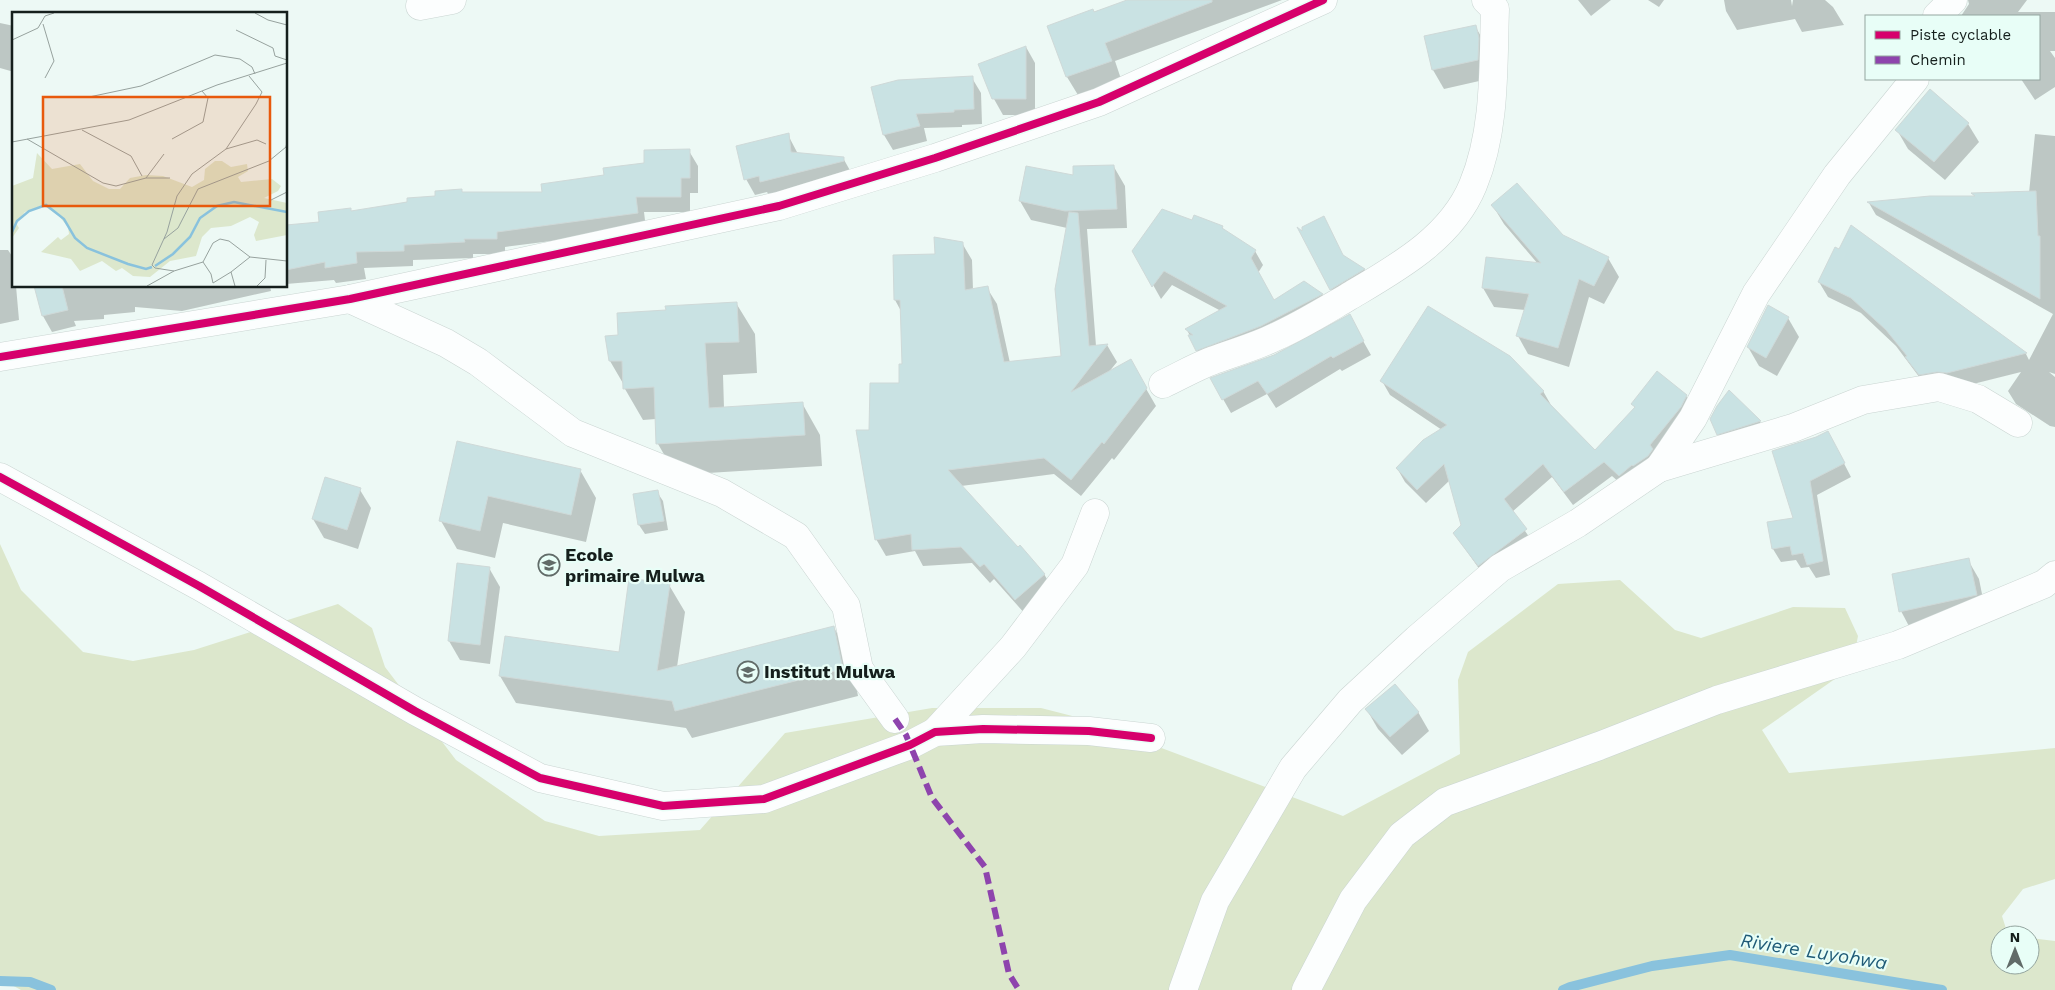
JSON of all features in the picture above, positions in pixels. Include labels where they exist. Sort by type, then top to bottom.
[{"type":"street","points":[[420,6],[452,0]]},
{"type":"street","points":[[0,356],[350,299],[779,206],[935,158],[1099,102],[1323,0]]},
{"type":"street","points":[[1163,384],[1213,360],[1276,337],[1327,309],[1406,263],[1450,224],[1473,186],[1486,144],[1494,81],[1495,9],[1486,0]]},
{"type":"street","points":[[1938,15],[1953,0]]},
{"type":"street","points":[[1659,468],[1692,418],[1756,294],[1837,175],[1914,80]]},
{"type":"street","points":[[350,299],[446,343],[478,362],[573,433],[722,493],[796,536],[846,606],[859,669],[895,719]]},
{"type":"street","points":[[1184,990],[1215,901],[1293,768],[1350,701],[1417,639],[1500,568],[1578,523],[1659,468],[1793,428],[1863,400],[1939,387],[1978,400],[2018,423]]},
{"type":"street","points":[[0,477],[199,586],[415,711],[540,778],[663,806],[764,798],[910,745],[935,732],[1012,647],[1075,565],[1095,513]]},
{"type":"street","points":[[1306,990],[1352,900],[1402,835],[1445,802],[1599,746],[1717,700],[1898,645],[2044,584],[2055,575]]},
{"type":"street","points":[[935,732],[983,729],[1079,731],[1151,738]]},
{"type":"green space","points":[[0,544],[21,590],[83,652],[133,661],[194,650],[338,604],[372,628],[385,667],[456,760],[545,821],[599,836],[700,830],[785,733],[932,708],[1041,708],[1084,719],[1343,816],[1460,754],[1458,680],[1468,652],[1558,584],[1620,580],[1675,630],[1701,638],[1793,607],[1845,608],[1858,636],[1852,667],[1762,730],[1789,773],[2055,748],[2055,879],[2023,889],[2002,916],[2005,925],[1990,925],[1990,975],[2040,975],[2040,939],[2055,941],[2055,990],[21,990],[3,980],[0,981]]},
{"type":"building","points":[[1127,0],[1212,0],[1212,2],[1105,43],[1112,61],[1066,77],[1047,26],[1093,9],[1094,12]]},
{"type":"building","points":[[1476,25],[1479,38],[1478,60],[1432,70],[1424,36]]},
{"type":"building","points":[[1026,46],[1026,99],[992,99],[978,64]]},
{"type":"building","points":[[973,76],[974,109],[916,114],[920,126],[883,135],[871,87],[898,80]]},
{"type":"building","points":[[1930,89],[1969,123],[1934,162],[1895,130]]},
{"type":"building","points":[[789,133],[791,152],[844,157],[844,161],[760,182],[759,176],[744,180],[736,146]]},
{"type":"building","points":[[690,149],[690,178],[681,178],[681,197],[636,197],[638,213],[497,232],[497,239],[464,239],[465,242],[404,245],[404,251],[356,252],[357,263],[325,268],[325,262],[288,270],[288,225],[319,222],[318,212],[351,208],[351,211],[407,202],[407,198],[435,196],[435,191],[462,189],[462,192],[542,192],[541,184],[604,175],[603,168],[644,163],[644,150]]},
{"type":"building","points":[[1114,165],[1117,209],[1065,211],[1019,201],[1026,166],[1073,175],[1073,166]]},
{"type":"building","points":[[1517,183],[1563,235],[1609,257],[1594,286],[1579,279],[1558,348],[1516,336],[1529,294],[1482,288],[1486,257],[1541,263],[1491,205]]},
{"type":"building","points":[[2036,191],[2038,236],[2040,236],[2040,299],[1867,202],[1930,196],[1975,196],[1971,193]]},
{"type":"building","points":[[1162,209],[1192,220],[1194,215],[1223,226],[1222,228],[1256,250],[1251,258],[1274,300],[1304,281],[1323,294],[1261,326],[1196,351],[1188,335],[1193,335],[1185,329],[1227,306],[1164,271],[1152,287],[1132,251]]},
{"type":"building","points":[[1069,212],[1078,213],[1089,346],[1108,344],[1071,392],[1131,359],[1147,388],[1104,444],[1102,442],[1071,480],[1044,458],[948,470],[1045,574],[1015,600],[984,564],[980,567],[961,547],[912,550],[911,534],[875,540],[856,430],[869,430],[870,383],[899,383],[899,364],[902,364],[900,300],[894,300],[893,255],[935,254],[934,237],[963,242],[965,290],[988,286],[1004,362],[1061,356],[1055,289]]},
{"type":"building","points":[[1324,216],[1343,255],[1365,269],[1330,290],[1297,227],[1302,231],[1302,227]]},
{"type":"building","points":[[1851,225],[2027,353],[1947,373],[1937,372],[1919,375],[1905,357],[1907,356],[1886,330],[1851,298],[1818,282],[1835,247],[1839,249]]},
{"type":"building","points":[[35,288],[62,288],[68,310],[42,316]]},
{"type":"building","points":[[737,302],[739,342],[705,343],[709,408],[803,402],[805,435],[656,444],[654,387],[623,389],[622,361],[609,361],[605,336],[618,335],[617,313],[666,310],[665,306]]},
{"type":"building","points":[[1768,305],[1789,317],[1766,358],[1747,347]]},
{"type":"building","points":[[1428,306],[1510,356],[1544,391],[1540,394],[1595,450],[1635,407],[1631,404],[1657,371],[1687,395],[1681,407],[1650,445],[1653,449],[1648,456],[1632,465],[1619,476],[1604,462],[1564,492],[1543,464],[1504,499],[1527,529],[1478,566],[1453,533],[1461,525],[1444,464],[1417,490],[1396,468],[1423,440],[1447,425],[1380,381]]},
{"type":"building","points":[[1350,314],[1364,341],[1333,358],[1331,356],[1267,394],[1258,381],[1222,400],[1210,378],[1274,355]]},
{"type":"building","points":[[1729,390],[1761,421],[1717,435],[1710,419]]},
{"type":"building","points":[[1828,431],[1845,463],[1810,481],[1823,561],[1807,565],[1803,553],[1792,555],[1790,546],[1772,549],[1767,522],[1793,518],[1772,451],[1816,437]]},
{"type":"building","points":[[457,441],[581,469],[571,515],[488,496],[480,531],[439,521]]},
{"type":"building","points":[[325,477],[361,488],[347,530],[312,519]]},
{"type":"building","points":[[658,490],[664,521],[638,525],[633,494]]},
{"type":"building","points":[[1969,558],[1977,595],[1899,612],[1892,574]]},
{"type":"building","points":[[457,563],[490,567],[480,645],[448,641]]},
{"type":"building","points":[[629,578],[670,584],[657,671],[834,626],[843,669],[675,711],[672,701],[499,676],[505,636],[619,652]]},
{"type":"building","points":[[1395,684],[1419,712],[1390,737],[1365,709]]},
{"type":"waterway","name":"Riviere Luyohwa","points":[[1563,990],[1652,966],[1730,955],[1942,990]]},
{"type":"waterway","name":"Riviere Luyohwa","points":[[0,981],[30,982],[51,990]]},
{"type":"marked path","points":[[895,719],[906,735],[932,798],[985,867],[1009,974],[1019,990]]},
{"type":"cycle path","points":[[0,357],[350,299],[779,206],[935,158],[1099,102],[1323,0]]},
{"type":"cycle path","points":[[0,477],[199,586],[415,711],[540,778],[663,806],[764,799],[910,745],[935,732],[983,729],[1089,731],[1151,738]]},
{"type":"place","name":"Ecole primaire Mulwa","points":[[549,565]]},
{"type":"place","name":"Institut Mulwa","points":[[748,672]]}]
